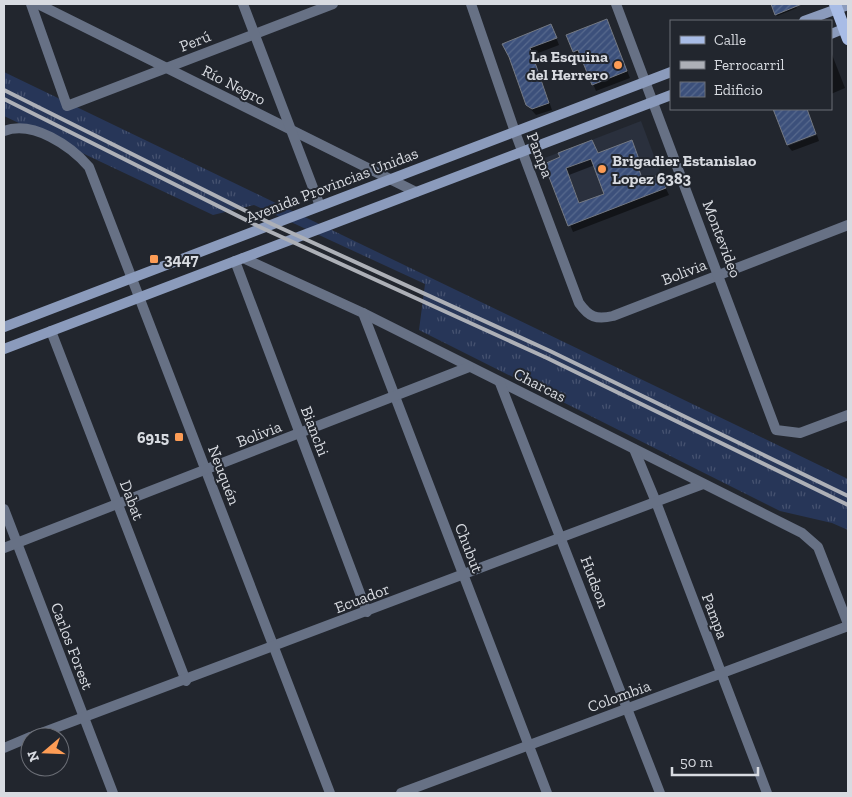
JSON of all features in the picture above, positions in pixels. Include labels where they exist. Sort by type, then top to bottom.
[{"type":"main road","points":[[806,20],[840,6],[847,32],[832,34]]},
{"type":"main road","name":"Avenida Provincias Unidas","points":[[4,327],[670,72]]},
{"type":"main road","points":[[4,349],[670,95]]},
{"type":"street","name":"Perú","points":[[31,4],[67,106],[333,4]]},
{"type":"street","name":"Río Negro","points":[[38,4],[416,192]]},
{"type":"street","points":[[243,4],[320,206]]},
{"type":"street","name":"Pampa","points":[[471,4],[522,152],[579,303],[587,314]]},
{"type":"street","name":"Montevideo","points":[[616,4],[776,430],[800,433],[848,415]]},
{"type":"street","name":"Neuquén","points":[[8,129],[32,129],[75,150],[89,167],[330,793]]},
{"type":"street","name":"Bolivia","points":[[587,314],[599,319],[613,316],[848,225]]},
{"type":"street","name":"Charcas","points":[[239,260],[363,313],[802,533],[818,547],[848,625]]},
{"type":"street","name":"Bianchi","points":[[239,260],[300,434],[367,612]]},
{"type":"street","name":"Chubut","points":[[363,313],[547,793]]},
{"type":"street","name":"Dabat","points":[[51,331],[186,680]]},
{"type":"street","name":"Bolivia","points":[[4,548],[118,506],[469,367]]},
{"type":"street","name":"Hudson","points":[[500,383],[660,793]]},
{"type":"street","name":"Pampa","points":[[634,449],[767,793]]},
{"type":"street","name":"Ecuador","points":[[55,727],[274,647],[703,484]]},
{"type":"street","name":"Carlos Forest","points":[[4,509],[113,793]]},
{"type":"street","name":"Colombia","points":[[401,793],[722,674],[848,625]]},
{"type":"street","name":"Ecuador","points":[[4,748],[20,741]]},
{"type":"shaded area","name":"Brigadier Estanislao Lopez 6383","points":[[641,121],[666,188],[568,226],[542,159]]},
{"type":"green space","points":[[4,72],[848,479],[848,530],[832,523],[780,511],[419,330],[425,284],[254,205],[213,215],[4,116]]},
{"type":"building","points":[[771,4],[802,4],[775,15]]},
{"type":"building","points":[[607,19],[627,71],[592,85],[578,50],[573,52],[566,35]]},
{"type":"building","points":[[551,24],[557,38],[530,48],[549,103],[532,109],[526,105],[509,57],[502,44]]},
{"type":"building","points":[[773,110],[807,110],[816,134],[787,145]]},
{"type":"building","name":"Brigadier Estanislao Lopez 6383","points":[[592,140],[598,153],[632,140],[640,162],[637,164],[643,181],[661,174],[666,188],[568,226],[544,164],[560,157],[558,153]],"holes":[[[591,159],[604,194],[579,203],[566,168]]]},
{"type":"railway","points":[[4,90],[272,224],[550,351],[848,496]]},
{"type":"railway","points":[[4,99],[262,228],[547,358],[848,505]]},
{"type":"place","name":"La Esquina del Herrero","points":[[618,65]]},
{"type":"place","name":"Brigadier Estanislao Lopez 6383","points":[[602,169]]},
{"type":"place","name":"3447","points":[[154,259]]},
{"type":"place","name":"6915","points":[[179,437]]}]
